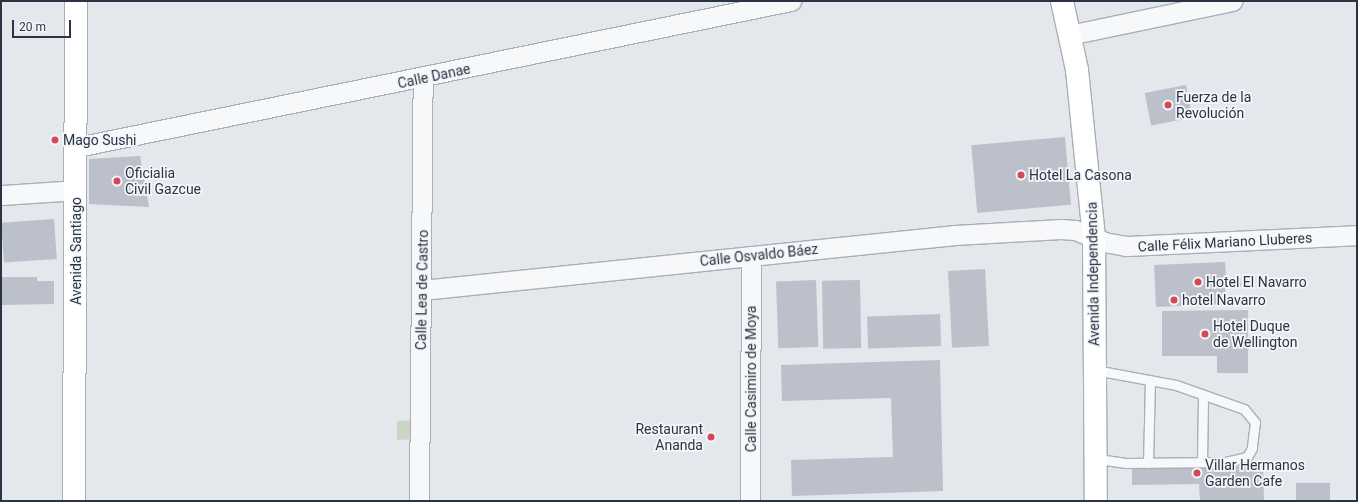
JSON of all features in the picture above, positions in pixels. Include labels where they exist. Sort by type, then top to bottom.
[{"type":"main road","name":"Avenida Santiago","points":[[74,501],[76,1]]},
{"type":"main road","name":"Avenida Independencia","points":[[1062,1],[1077,70],[1094,237],[1096,501]]},
{"type":"street","name":"Calle Danae","points":[[76,147],[423,79],[791,1]]},
{"type":"street","points":[[1069,36],[1232,1]]},
{"type":"street","name":"Calle Lea de Castro","points":[[419,501],[423,79]]},
{"type":"street","points":[[1,195],[76,190]]},
{"type":"street","name":"Calle Osvaldo Báez","points":[[422,290],[955,235],[1075,230],[1094,237]]},
{"type":"street","name":"Calle Félix Mariano Lluberes","points":[[1094,237],[1126,246],[1357,236]]},
{"type":"street","name":"Calle Casimiro de Moya","points":[[750,501],[752,256]]},
{"type":"lane","points":[[1095,370],[1176,385],[1202,397],[1244,409],[1256,422],[1252,448],[1247,457],[1202,462],[1148,463],[1096,459]]},
{"type":"lane","points":[[1148,463],[1150,380]]},
{"type":"lane","points":[[1202,397],[1202,462]]},
{"type":"green space","points":[[417,420],[415,439],[397,440],[397,421]]},
{"type":"building","name":"Fuerza de la Revolución","points":[[1186,85],[1192,117],[1151,125],[1145,93]]},
{"type":"building","name":"Hotel La Casona","points":[[1065,137],[1071,205],[977,213],[971,145]]},
{"type":"building","name":"Oficialia Civil Gazcue","points":[[140,156],[149,207],[89,204],[89,159]]},
{"type":"building","points":[[54,219],[57,259],[4,263],[1,223]]},
{"type":"building","name":"Hotel El Navarro","points":[[1225,262],[1226,278],[1240,278],[1241,286],[1225,287],[1226,304],[1156,307],[1154,265]]},
{"type":"building","points":[[985,269],[989,346],[952,348],[948,271]]},
{"type":"building","points":[[1,277],[37,277],[37,281],[54,281],[54,304],[1,305]]},
{"type":"building","points":[[816,280],[818,347],[778,348],[776,281]]},
{"type":"building","points":[[860,280],[861,348],[823,349],[822,281]]},
{"type":"building","name":"Hotel Duque de Wellington","points":[[1248,310],[1248,373],[1217,373],[1217,356],[1162,356],[1162,311]]},
{"type":"building","points":[[940,314],[941,346],[868,349],[867,317]]},
{"type":"building","points":[[940,360],[943,491],[792,496],[791,460],[893,457],[891,398],[782,401],[781,365]]},
{"type":"building","name":"Villar Hermanos Garden Cafe","points":[[1132,462],[1263,462],[1264,501],[1200,501],[1199,484],[1132,485]]},
{"type":"building","points":[[1296,483],[1330,483],[1330,501],[1296,501]]},
{"type":"place","name":"Fuerza de la Revolución","points":[[1168,105]]},
{"type":"place","name":"Mago Sushi","points":[[55,140]]},
{"type":"place","name":"Hotel La Casona","points":[[1021,175]]},
{"type":"place","name":"Oficialia Civil Gazcue","points":[[117,181]]},
{"type":"place","name":"Hotel El Navarro","points":[[1198,282]]},
{"type":"place","name":"hotel Navarro","points":[[1174,300]]},
{"type":"place","name":"Hotel Duque de Wellington","points":[[1205,334]]},
{"type":"place","name":"Restaurant Ananda","points":[[711,437]]},
{"type":"place","name":"Villar Hermanos Garden Cafe","points":[[1197,473]]}]
